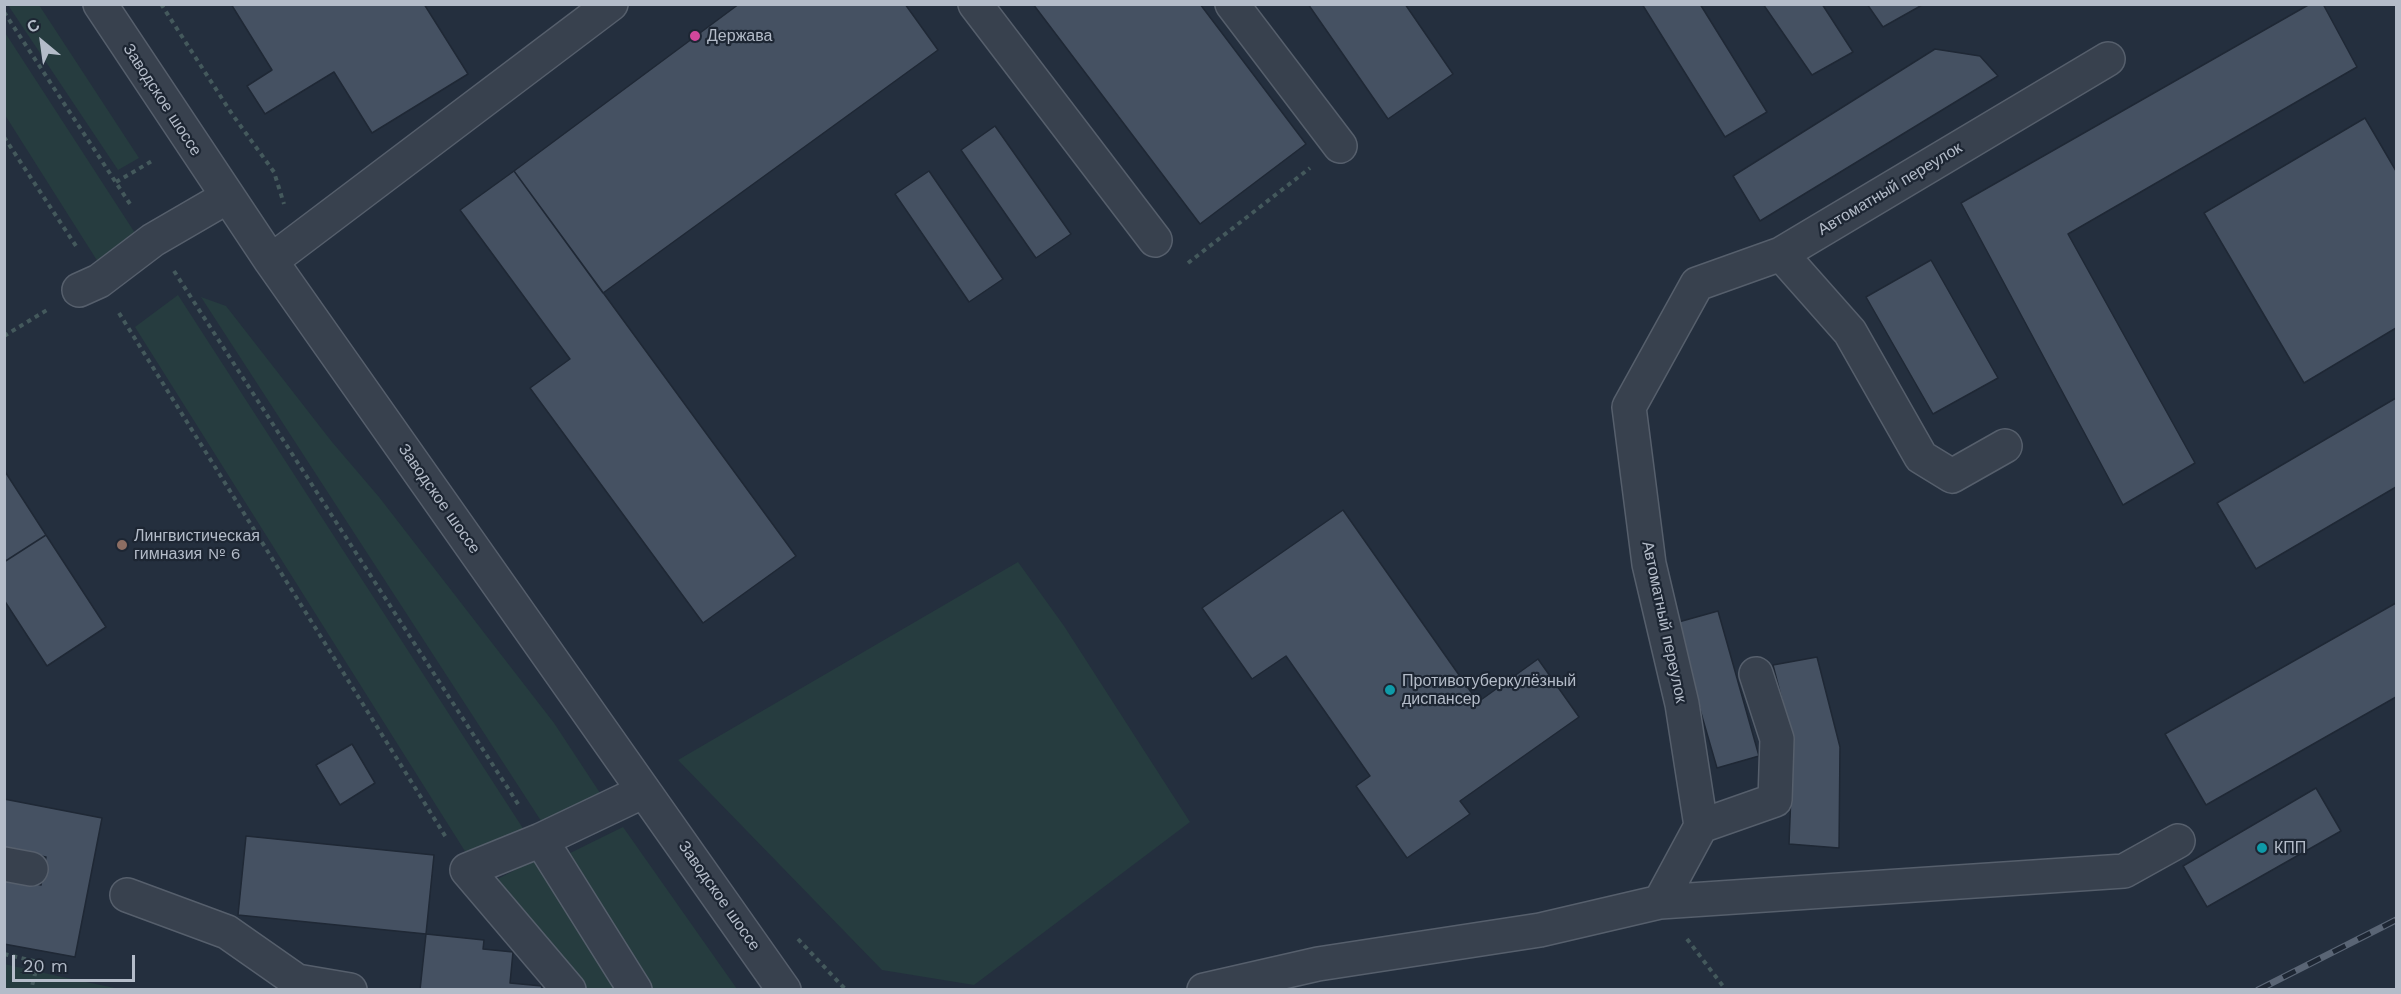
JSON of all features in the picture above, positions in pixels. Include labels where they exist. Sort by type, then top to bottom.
[{"type":"street","name":"Заводское шоссе","points":[[100,4],[271,261],[784,990]]},
{"type":"street","points":[[271,261],[611,4]]},
{"type":"street","points":[[975,4],[1155,240]]},
{"type":"street","points":[[1232,4],[1340,146]]},
{"type":"street","name":"Автоматный переулок","points":[[1701,826],[1682,704],[1649,564],[1629,407],[1697,284],[1781,254],[2108,59]]},
{"type":"street","points":[[89,285],[153,240],[227,197]]},
{"type":"street","points":[[1781,254],[1850,332],[1921,457],[1952,476],[2005,446]]},
{"type":"street","points":[[1660,902],[1701,826],[1775,800],[1777,739],[1756,674]]},
{"type":"street","points":[[569,990],[467,870],[541,840],[644,791]]},
{"type":"street","points":[[541,840],[635,990]]},
{"type":"street","points":[[1204,990],[1321,977],[1660,902],[2124,871],[2178,841]]},
{"type":"street","points":[[127,895],[227,932],[297,981],[350,990]]},
{"type":"path","points":[[4,12],[541,840]]},
{"type":"path","points":[[4,137],[89,285],[467,870]]},
{"type":"path","points":[[1155,240],[1180,269],[1340,146]]},
{"type":"path","points":[[116,182],[152,161]]},
{"type":"path","points":[[4,336],[89,285]]},
{"type":"path","points":[[1660,902],[1726,990]]},
{"type":"path","points":[[4,954],[38,962],[31,990]]},
{"type":"green space","points":[[8,5],[39,5],[139,158],[118,170]]},
{"type":"green space","points":[[4,31],[135,233],[98,262],[5,115]]},
{"type":"green space","points":[[178,295],[524,830],[468,856],[135,327]]},
{"type":"green space","points":[[201,297],[226,306],[332,442],[379,497],[554,723],[600,793],[545,827]]},
{"type":"green space","points":[[1018,562],[1064,626],[1190,822],[974,985],[882,970],[678,760]]},
{"type":"green space","points":[[623,827],[737,989],[641,989],[560,858]]},
{"type":"green space","points":[[542,856],[622,989],[575,989],[494,881]]},
{"type":"green space","points":[[4,964],[62,977],[120,989],[5,989]]},
{"type":"building","points":[[231,4],[424,4],[468,74],[372,133],[334,72],[265,114],[247,86],[272,70]]},
{"type":"building","points":[[739,4],[905,4],[938,50],[603,293],[514,171]]},
{"type":"building","points":[[1033,4],[1200,4],[1306,144],[1200,224]]},
{"type":"building","points":[[1308,4],[1405,4],[1453,74],[1388,119]]},
{"type":"building","points":[[1642,4],[1700,4],[1767,112],[1725,137]]},
{"type":"building","points":[[1763,4],[1822,4],[1853,52],[1812,75]]},
{"type":"building","points":[[1867,4],[1924,4],[1883,27]]},
{"type":"building","points":[[2310,4],[2323,4],[2357,67],[2068,234],[2195,463],[2123,505],[1961,203]]},
{"type":"building","points":[[1935,49],[1980,56],[1998,76],[1760,221],[1733,176]]},
{"type":"building","points":[[2365,118],[2396,171],[2396,328],[2304,383],[2204,213]]},
{"type":"building","points":[[995,126],[1071,234],[1036,258],[961,150]]},
{"type":"building","points":[[514,171],[796,556],[703,623],[530,388],[570,359],[460,210]]},
{"type":"building","points":[[929,171],[1003,279],[969,302],[895,194]]},
{"type":"building","points":[[1931,260],[1998,378],[1933,414],[1866,297]]},
{"type":"building","points":[[2396,398],[2396,487],[2256,569],[2217,503]]},
{"type":"building","points":[[4,470],[46,535],[4,562]]},
{"type":"building","name":"Противотуберкулёзный диспансер","points":[[1343,510],[1478,702],[1538,659],[1579,717],[1460,801],[1470,814],[1407,858],[1356,786],[1370,776],[1286,656],[1252,679],[1202,608]]},
{"type":"building","points":[[46,535],[106,627],[47,666],[4,600],[4,562]]},
{"type":"building","points":[[2396,603],[2396,697],[2206,805],[2165,734]]},
{"type":"building","points":[[1718,611],[1759,756],[1717,768],[1675,623]]},
{"type":"building","points":[[1817,657],[1840,747],[1839,848],[1789,844],[1793,743],[1773,665]]},
{"type":"building","points":[[352,744],[375,783],[340,805],[316,765]]},
{"type":"building","name":"КПП","points":[[2316,788],[2341,831],[2207,907],[2183,866]]},
{"type":"building","points":[[4,799],[102,818],[75,957],[4,944],[4,878],[41,885],[46,857],[4,849]]},
{"type":"building","points":[[246,836],[434,855],[426,934],[238,915]]},
{"type":"building","points":[[426,934],[484,940],[483,949],[513,952],[510,983],[542,986],[541,990],[420,990]]},
{"type":"railway","points":[[2258,990],[2396,920]]},
{"type":"place","name":"Держава","points":[[695,36]]},
{"type":"place","name":"Лингвистическая гимназия № 6","points":[[122,545]]},
{"type":"place","name":"Противотуберкулёзный диспансер","points":[[1390,690]]},
{"type":"place","name":"КПП","points":[[2262,848]]}]
